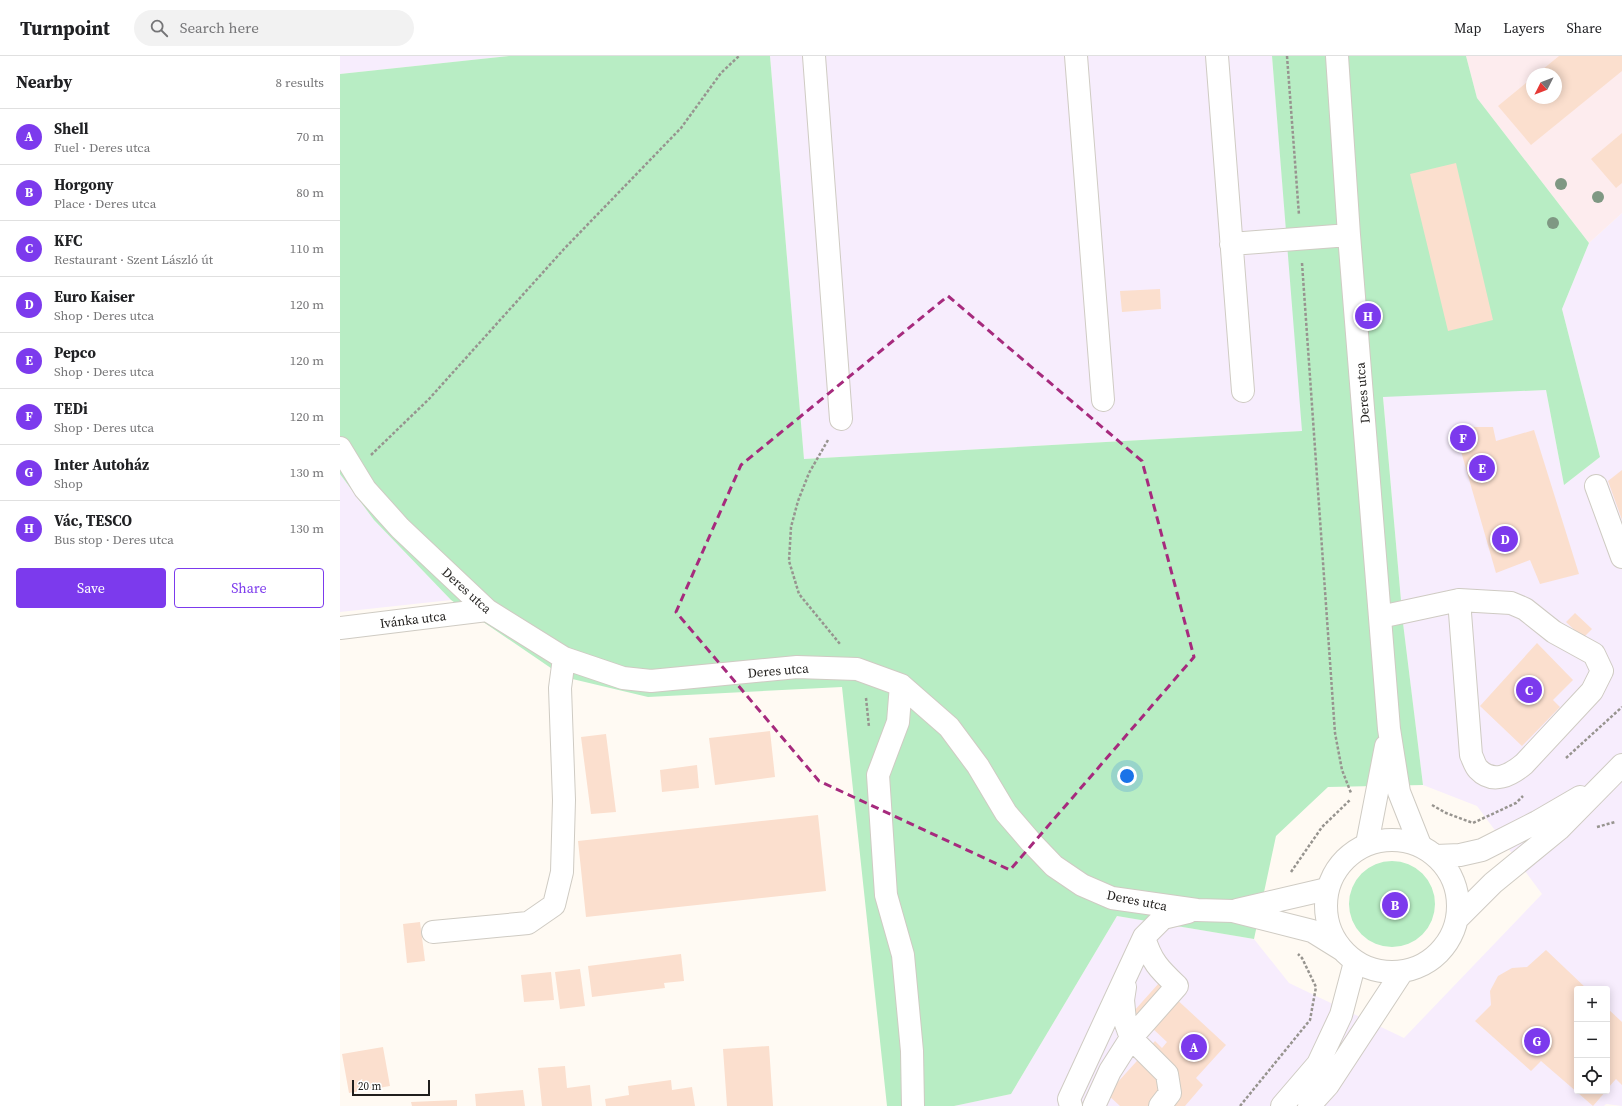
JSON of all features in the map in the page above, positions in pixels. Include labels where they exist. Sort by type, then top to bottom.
[{"type":"street","points":[[814,56],[841,419]]},
{"type":"street","points":[[1076,56],[1103,400]]},
{"type":"street","points":[[1217,56],[1243,391]]},
{"type":"street","name":"Deres utca","points":[[1337,56],[1349,235],[1389,729]]},
{"type":"street","points":[[1231,244],[1349,235]]},
{"type":"street","name":"Deres utca","points":[[340,448],[347,474],[364,489],[400,528],[487,610],[564,658],[623,678],[651,681],[797,667],[857,669],[901,685],[949,727],[978,766],[1006,813],[1054,866],[1082,885],[1112,898],[1197,910],[1233,911]]},
{"type":"street","points":[[1596,486],[1622,557]]},
{"type":"street","points":[[1380,616],[1459,600],[1511,603],[1525,609],[1554,632],[1594,654],[1602,671],[1592,691],[1524,764],[1511,774],[1500,778],[1488,776],[1478,769],[1471,755],[1459,600]]},
{"type":"street","name":"Ivánka utca","points":[[340,628],[487,610]]},
{"type":"street","points":[[433,932],[528,923],[554,905],[562,872],[564,800],[560,688],[564,658]]},
{"type":"street","points":[[901,685],[898,722],[878,775],[886,895],[903,955],[912,1050],[913,1106]]},
{"type":"street","points":[[1233,911],[1312,931],[1348,956],[1378,970],[1402,972],[1422,966],[1439,954],[1451,937],[1458,918],[1458,893],[1451,874],[1428,850],[1399,792],[1389,729]]},
{"type":"street","points":[[1367,844],[1389,729]]},
{"type":"street","points":[[1458,918],[1493,883],[1559,829],[1622,765]]},
{"type":"street","points":[[1282,1106],[1318,1064],[1341,1015],[1348,956],[1330,931],[1325,910],[1328,889],[1335,870],[1349,854],[1367,844],[1386,839],[1428,850],[1460,855],[1482,850],[1537,822],[1604,783]]},
{"type":"street","points":[[1233,911],[1328,889]]},
{"type":"street","points":[[1071,1106],[1069,1098],[1144,937],[1163,918],[1197,910]]},
{"type":"street","points":[[1094,1106],[1110,1071],[1131,1038],[1177,986],[1157,967],[1149,954],[1144,937]]},
{"type":"street","points":[[1309,1106],[1328,1085],[1402,972]]},
{"type":"street","points":[[1127,974],[1123,1000],[1125,1021],[1131,1038],[1167,1074],[1170,1093],[1160,1106]]},
{"type":"path","points":[[347,474],[429,399],[564,250],[680,128],[721,73],[739,56]]},
{"type":"path","points":[[1282,899],[1283,884],[1322,827],[1353,797],[1342,770],[1335,733],[1287,56]]},
{"type":"path","points":[[841,419],[809,472],[798,501],[790,527],[789,562],[799,594],[840,644],[857,669],[865,693],[869,731]]},
{"type":"path","points":[[1563,760],[1622,707]]},
{"type":"path","points":[[1399,792],[1415,796],[1446,813],[1473,824],[1516,803],[1528,792]]},
{"type":"path","points":[[1240,1106],[1310,1020],[1316,987],[1302,958],[1286,940],[1283,924]]},
{"type":"highlighted area","points":[[948,296],[1142,461],[1194,657],[1010,870],[819,781],[676,612],[741,465]]},
{"type":"shaded area","points":[[340,56],[509,56],[340,74]]},
{"type":"shaded area","points":[[770,56],[1272,56],[1303,431],[804,459]]},
{"type":"shaded area","points":[[1466,56],[1622,56],[1622,213],[1589,243],[1477,98]]},
{"type":"shaded area","points":[[1622,213],[1622,1106],[1606,1104],[1604,1106],[954,1106],[1011,1094],[1117,916],[1254,939],[1289,983],[1404,1038],[1542,894],[1477,806],[1423,785],[1403,623],[1383,396],[1546,390],[1564,485],[1600,457],[1562,309],[1589,243]]},
{"type":"shaded area","points":[[340,474],[374,520],[451,600],[340,612]]},
{"type":"green space","points":[[509,56],[770,56],[804,459],[1302,431],[1272,56],[1466,56],[1477,98],[1589,243],[1562,309],[1600,457],[1564,485],[1546,390],[1383,397],[1403,623],[1423,785],[1328,787],[1276,836],[1254,939],[1117,916],[1011,1094],[954,1106],[887,1106],[842,687],[648,697],[564,677],[451,600],[374,520],[340,474],[340,74]]},
{"type":"green space","points":[[1392,861],[1400,862],[1416,868],[1428,880],[1434,896],[1434,912],[1428,928],[1416,940],[1400,946],[1392,947],[1384,946],[1368,940],[1356,928],[1350,912],[1349,904],[1350,896],[1356,880],[1368,868],[1384,862]]},
{"type":"building","points":[[1559,56],[1622,56],[1622,71],[1531,145],[1498,106],[1526,83],[1526,104],[1562,104],[1562,68],[1544,68]]},
{"type":"building","points":[[1622,133],[1622,183],[1616,188],[1591,159]]},
{"type":"building","points":[[1456,163],[1493,320],[1448,331],[1410,174]]},
{"type":"building","points":[[1160,289],[1161,309],[1122,312],[1120,291]]},
{"type":"building","points":[[1454,427],[1493,427],[1496,441],[1534,430],[1579,574],[1540,584],[1530,560],[1496,573]]},
{"type":"building","points":[[1622,470],[1622,520],[1608,481]]},
{"type":"building","points":[[1575,613],[1592,629],[1583,638],[1566,622]]},
{"type":"building","points":[[1537,643],[1573,680],[1553,700],[1560,707],[1522,746],[1480,706]]},
{"type":"building","points":[[770,731],[775,777],[715,785],[709,738]]},
{"type":"building","points":[[606,734],[616,812],[591,814],[581,737]]},
{"type":"building","points":[[697,765],[699,788],[662,792],[660,770]]},
{"type":"building","points":[[818,815],[826,891],[586,917],[578,841]]},
{"type":"building","points":[[420,922],[425,961],[407,963],[403,924]]},
{"type":"building","points":[[1546,950],[1584,986],[1574,986],[1574,1090],[1541,1061],[1531,1071],[1475,1021],[1491,1005],[1490,991],[1498,976],[1512,968],[1527,967]]},
{"type":"building","points":[[681,954],[684,981],[664,983],[665,988],[592,997],[588,966]]},
{"type":"building","points":[[580,969],[585,1006],[560,1009],[555,972]]},
{"type":"building","points":[[551,972],[554,1000],[524,1002],[521,975]]},
{"type":"building","points":[[1159,983],[1226,1045],[1196,1078],[1203,1085],[1185,1106],[1120,1106],[1107,1094],[1155,1041],[1162,1048],[1167,1042],[1134,1011]]},
{"type":"building","points":[[1610,1011],[1622,1022],[1622,1085],[1616,1079],[1610,1086]]},
{"type":"building","points":[[769,1046],[773,1106],[727,1106],[723,1049]]},
{"type":"building","points":[[383,1047],[390,1086],[349,1093],[342,1054]]},
{"type":"building","points":[[565,1066],[567,1088],[590,1085],[592,1106],[542,1106],[538,1068]]},
{"type":"building","points":[[671,1080],[672,1090],[692,1087],[695,1106],[606,1106],[605,1099],[629,1095],[628,1086]]},
{"type":"building","points":[[523,1090],[525,1106],[476,1106],[475,1094]]},
{"type":"building","points":[[1579,1094],[1603,1094],[1593,1106]]},
{"type":"building","points":[[457,1100],[457,1106],[412,1106],[411,1102]]},
{"type":"place","name":"Vác, TESCO","points":[[1368,316]]},
{"type":"place","name":"TEDi","points":[[1463,438]]},
{"type":"place","name":"Pepco","points":[[1482,468]]},
{"type":"place","name":"Euro Kaiser","points":[[1505,539]]},
{"type":"place","name":"KFC","points":[[1529,690]]},
{"type":"place","name":"Horgony","points":[[1395,905]]},
{"type":"place","name":"Inter Autoház","points":[[1537,1041]]},
{"type":"place","name":"Shell","points":[[1194,1047]]}]
